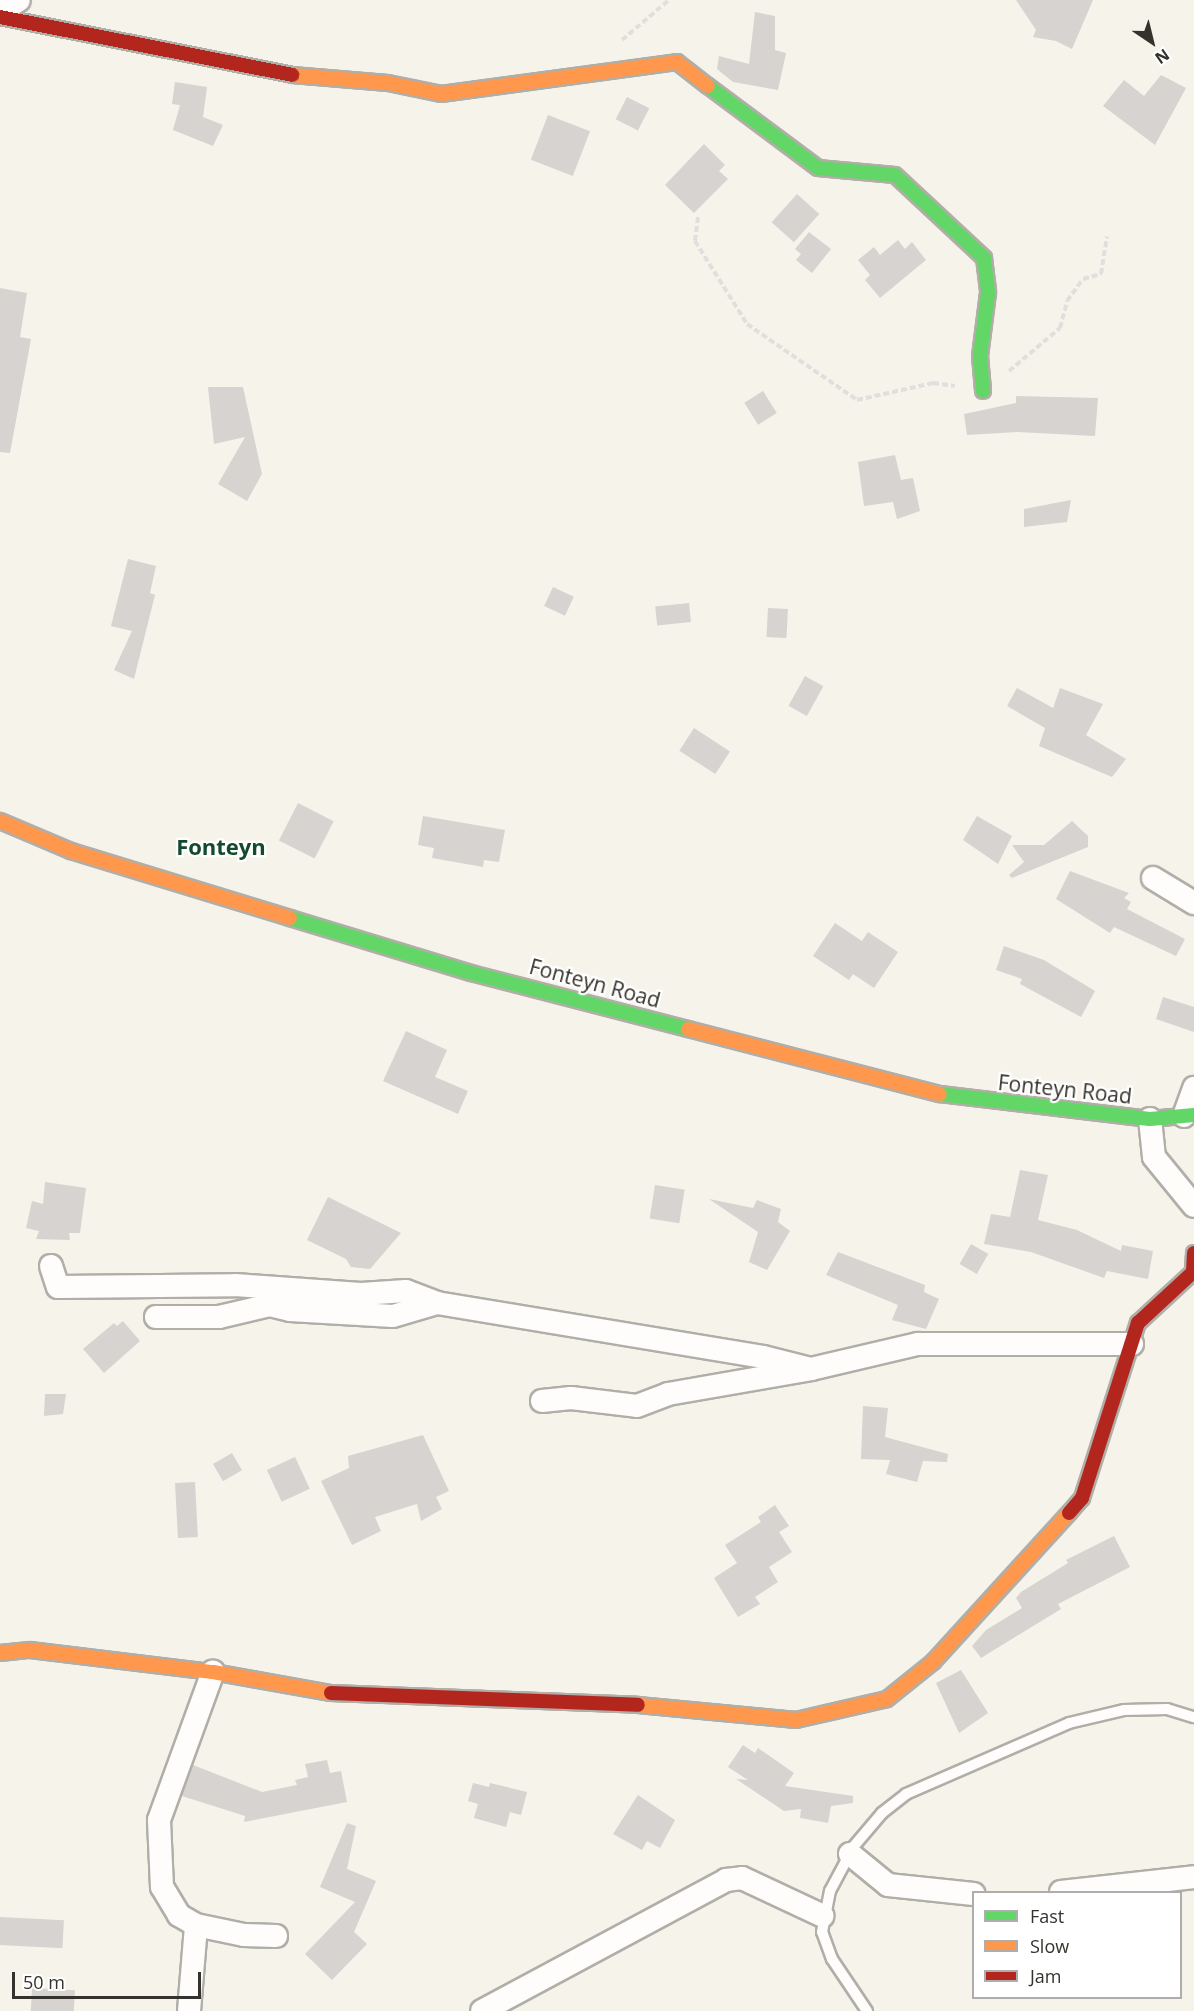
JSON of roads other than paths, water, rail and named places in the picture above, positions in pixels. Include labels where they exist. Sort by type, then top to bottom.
[{"type":"street","points":[[0,12],[19,0]]},
{"type":"street","points":[[0,18],[296,76],[388,83],[441,94],[677,62],[818,168],[895,175],[984,258],[988,293],[980,356],[983,391]]},
{"type":"street","name":"Fonteyn Road","points":[[0,821],[71,851],[494,979],[955,1098],[1150,1119],[1189,1115]]},
{"type":"street","points":[[1153,878],[1194,903]]},
{"type":"street","points":[[1189,1115],[1194,1088]]},
{"type":"street","points":[[1150,1119],[1154,1157],[1194,1206]]},
{"type":"street","points":[[0,1653],[30,1650],[213,1671],[352,1697],[613,1703],[796,1720],[887,1699],[933,1662],[1082,1498],[1138,1323],[1193,1272],[1194,1253]]},
{"type":"street","points":[[51,1266],[58,1287],[235,1285],[361,1294],[406,1291],[437,1303],[764,1357],[811,1369]]},
{"type":"street","points":[[156,1317],[219,1317],[270,1305],[299,1311],[393,1316],[437,1303]]},
{"type":"street","points":[[542,1401],[571,1398],[637,1406],[668,1394],[811,1369],[918,1344],[1132,1344]]},
{"type":"street","points":[[213,1671],[159,1820],[162,1887],[179,1915],[196,1925],[244,1935],[276,1936]]},
{"type":"street","points":[[850,1854],[888,1885],[972,1894]]},
{"type":"street","points":[[1077,1891],[1194,1876]]},
{"type":"street","points":[[482,2011],[726,1880],[742,1878],[823,1916]]},
{"type":"street","points":[[189,2011],[196,1925]]},
{"type":"lane","points":[[867,2011],[832,1959],[822,1932],[823,1916],[830,1891],[850,1854],[882,1813],[906,1794],[1069,1723],[1124,1710],[1167,1709],[1194,1717]]},
{"type":"district","name":"Fonteyn","points":[[221,847]]}]
